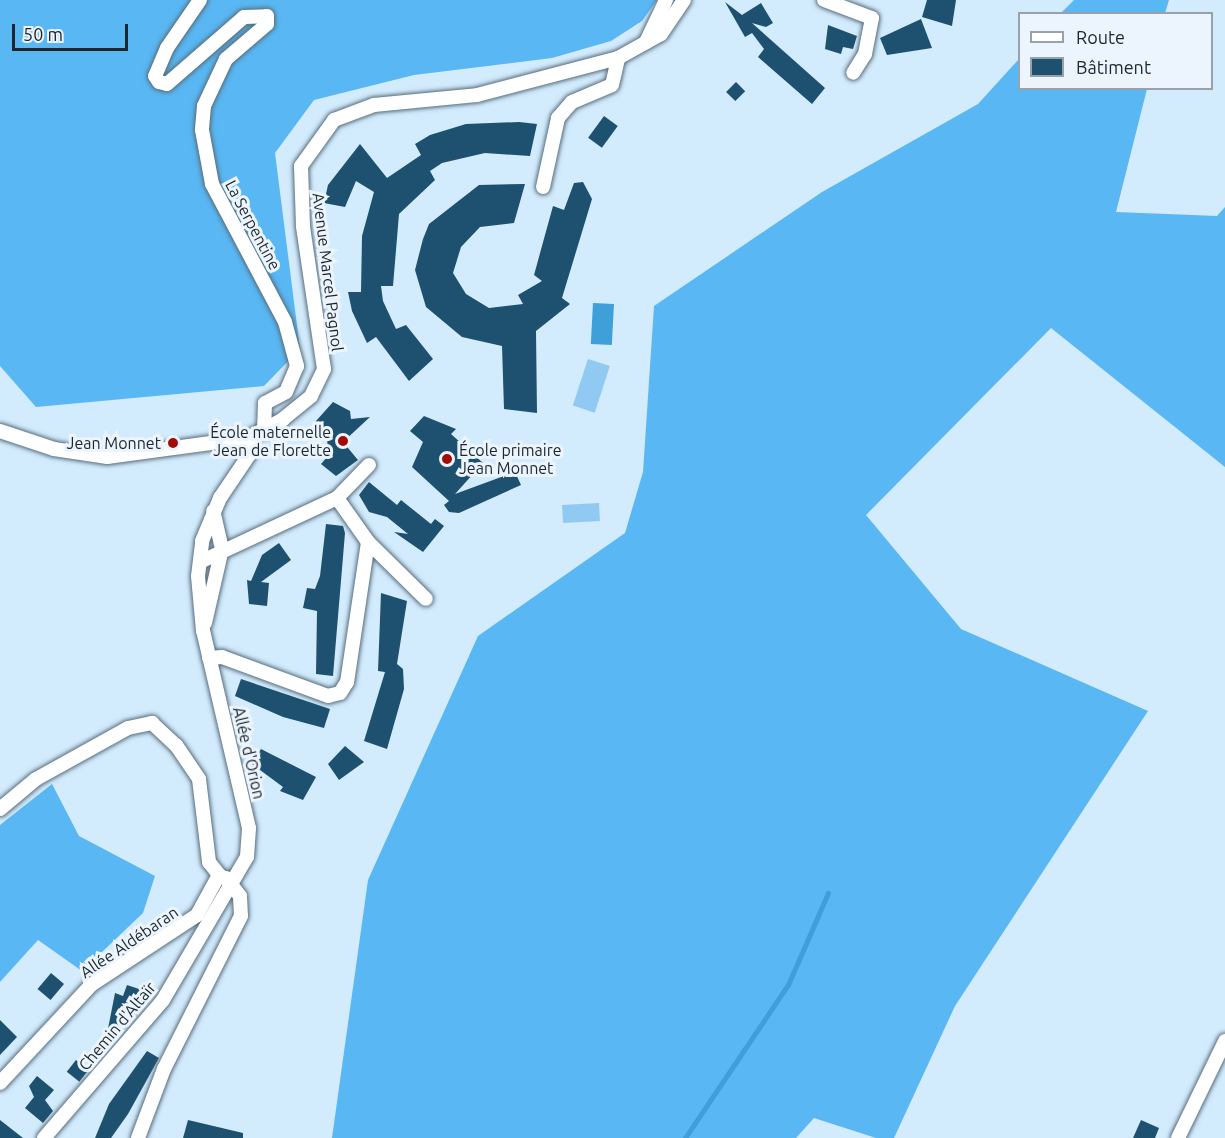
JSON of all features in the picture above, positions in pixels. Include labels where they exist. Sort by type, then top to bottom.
[{"type":"street","name":"La Serpentine","points":[[200,0],[167,48],[155,76],[159,82],[167,84],[244,17],[267,16],[267,24],[226,59],[204,106],[202,130],[212,184],[285,322],[297,366],[286,392],[265,403],[264,431]]},
{"type":"street","points":[[646,42],[666,0]]},
{"type":"street","name":"Avenue Marcel Pagnol","points":[[0,431],[54,449],[107,458],[248,438],[264,431],[311,396],[324,369],[300,183],[301,166],[313,143],[334,120],[374,105],[477,95],[618,58],[661,34],[684,0]]},
{"type":"street","points":[[824,0],[872,18],[865,54],[853,73]]},
{"type":"street","points":[[543,187],[558,118],[572,102],[612,85],[618,58]]},
{"type":"street","name":"Allée d'Orion","points":[[225,877],[247,857],[249,828],[203,631],[200,562],[213,512],[249,455],[248,438]]},
{"type":"street","points":[[200,562],[222,549],[337,498],[369,465]]},
{"type":"street","points":[[337,498],[368,542],[426,599]]},
{"type":"street","name":"Allée d'Orion","points":[[203,631],[222,549],[213,512]]},
{"type":"street","points":[[209,658],[222,657],[328,696],[340,693],[347,682],[368,542]]},
{"type":"street","points":[[0,809],[36,778],[128,728],[152,723],[176,745],[199,779],[209,862],[225,877],[241,916],[165,1069],[138,1138]]},
{"type":"street","name":"Chemin d'Altaïr","points":[[44,1138],[163,1000],[196,942],[226,898],[225,877]]},
{"type":"street","name":"Allée Aldébaran","points":[[0,1083],[91,985],[197,915],[225,877]]},
{"type":"street","points":[[182,925],[192,930],[196,942]]},
{"type":"street","points":[[1178,1138],[1225,1041]]},
{"type":"shaded area","points":[[0,0],[657,0],[642,21],[611,41],[552,58],[414,75],[314,100],[275,153],[300,349],[264,386],[36,407],[0,366]]},
{"type":"shaded area","points":[[1074,0],[1169,0],[1165,12],[1062,12]]},
{"type":"shaded area","points":[[1018,60],[1018,90],[1147,90],[1116,212],[1217,216],[1225,207],[1225,467],[1051,328],[866,515],[961,629],[1148,711],[955,1006],[894,1138],[876,1138],[814,1118],[796,1138],[332,1138],[368,880],[478,636],[625,533],[643,472],[654,306],[822,192],[978,104]]},
{"type":"shaded area","points":[[593,303],[614,304],[612,345],[591,344]]},
{"type":"shaded area","points":[[588,359],[610,366],[595,413],[573,406]]},
{"type":"shaded area","points":[[599,503],[600,521],[563,523],[562,505]]},
{"type":"shaded area","points":[[52,784],[79,836],[155,876],[143,913],[82,971],[38,940],[0,982],[0,825]]},
{"type":"building","points":[[927,0],[956,0],[952,26],[922,17]]},
{"type":"building","points":[[725,2],[742,15],[761,3],[773,23],[766,27],[752,23],[825,88],[812,104],[758,57],[764,49],[752,33],[745,37]]},
{"type":"building","points":[[921,19],[932,48],[887,55],[880,38]]},
{"type":"building","points":[[828,25],[857,36],[853,49],[843,47],[841,54],[825,49]]},
{"type":"building","points":[[736,82],[745,91],[735,101],[726,92]]},
{"type":"building","points":[[604,116],[618,126],[602,148],[588,138]]},
{"type":"building","points":[[519,122],[537,124],[530,156],[485,153],[442,163],[430,171],[435,180],[399,214],[393,286],[381,286],[383,301],[396,329],[406,325],[433,359],[409,381],[376,337],[367,343],[352,311],[348,292],[361,292],[362,236],[374,192],[356,181],[345,207],[324,203],[328,185],[360,144],[387,178],[421,155],[415,144],[430,135],[466,124]]},
{"type":"building","points":[[583,182],[592,199],[562,298],[570,304],[536,331],[537,413],[504,409],[502,346],[462,337],[426,307],[415,270],[423,239],[429,224],[479,185],[525,184],[514,223],[480,227],[461,247],[453,273],[466,294],[489,308],[523,304],[518,295],[542,281],[534,275],[553,206],[564,210],[574,183]]},
{"type":"building","name":"École maternelle Jean de Florette","points":[[333,402],[350,411],[351,419],[370,417],[343,442],[358,460],[336,476],[321,464],[328,456],[327,434],[317,435],[316,421]]},
{"type":"building","name":"École primaire Jean Monnet","points":[[424,416],[456,429],[451,434],[483,463],[455,494],[515,472],[521,485],[459,513],[449,512],[444,505],[449,501],[412,467],[423,442],[410,431]]},
{"type":"building","points":[[369,482],[397,505],[401,500],[431,524],[435,519],[444,526],[423,552],[394,532],[408,534],[387,517],[369,512],[359,495]]},
{"type":"building","points":[[326,524],[343,526],[345,533],[333,676],[316,674],[317,611],[303,608],[307,588],[315,589],[320,576]]},
{"type":"building","points":[[279,543],[291,560],[261,582],[269,583],[267,606],[249,604],[247,580],[251,581],[262,555]]},
{"type":"building","points":[[381,593],[407,601],[397,664],[403,669],[404,689],[387,749],[364,741],[385,672],[378,671]]},
{"type":"building","points":[[241,679],[330,709],[324,728],[283,717],[235,696]]},
{"type":"building","points":[[345,746],[364,762],[339,780],[328,764]]},
{"type":"building","points":[[261,749],[316,777],[303,800],[280,791],[283,787],[252,764]]},
{"type":"building","points":[[51,973],[64,984],[51,1000],[38,989]]},
{"type":"building","points":[[127,985],[145,991],[141,1003],[105,1044],[115,993],[123,996]]},
{"type":"building","points":[[0,1020],[17,1037],[0,1055]]},
{"type":"building","points":[[147,1051],[159,1058],[128,1114],[111,1138],[95,1138],[109,1104]]},
{"type":"building","points":[[76,1060],[89,1070],[79,1082],[67,1072]]},
{"type":"building","points":[[37,1076],[54,1090],[45,1100],[53,1111],[43,1123],[25,1108],[34,1097],[29,1086]]},
{"type":"building","points":[[0,1120],[23,1138],[0,1138]]},
{"type":"building","points":[[188,1120],[243,1133],[243,1138],[183,1138]]},
{"type":"building","points":[[1141,1120],[1159,1128],[1155,1138],[1133,1138]]},
{"type":"waterway","points":[[685,1138],[788,985],[828,893]]},
{"type":"place","name":"École maternelle Jean de Florette","points":[[343,441]]},
{"type":"place","name":"Jean Monnet","points":[[173,443]]},
{"type":"place","name":"École primaire Jean Monnet","points":[[447,459]]}]
